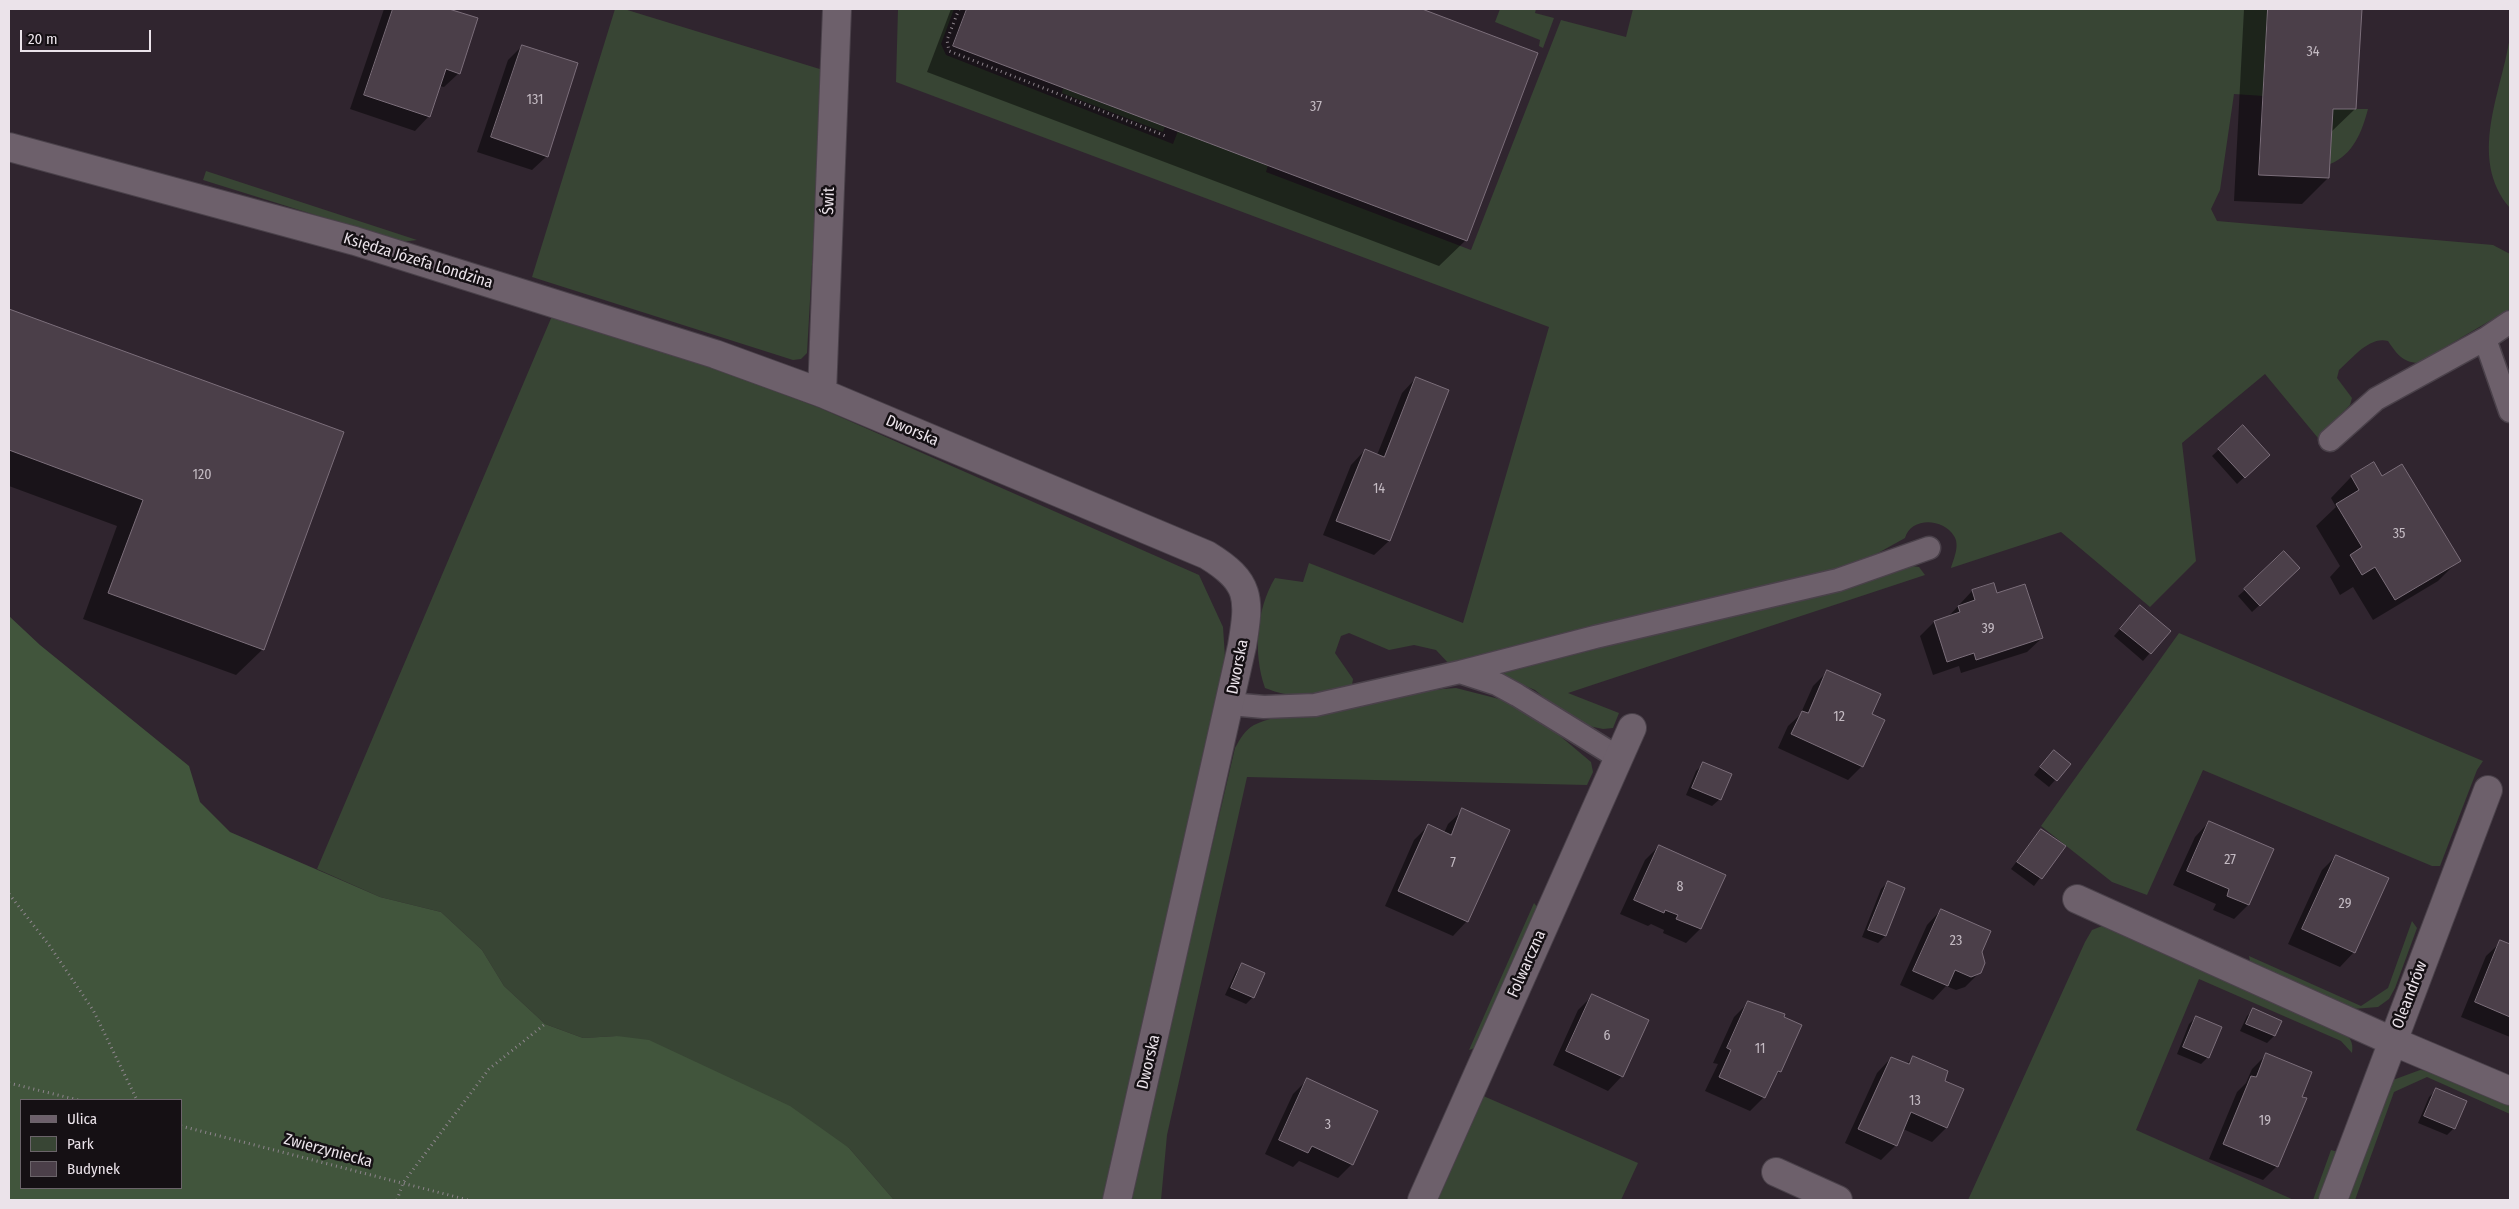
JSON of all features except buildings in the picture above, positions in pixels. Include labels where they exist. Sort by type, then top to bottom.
[{"type":"street","name":"Świt","points":[[822,393],[837,9]]},
{"type":"street","name":"Księdza Józefa Londzina","points":[[9,147],[355,241],[715,354],[822,393]]},
{"type":"street","name":"Dworska","points":[[822,393],[1207,555],[1228,568],[1241,582],[1246,601],[1246,621],[1230,704],[1117,1200]]},
{"type":"street","name":"Folwarczna","points":[[1422,1200],[1632,728]]},
{"type":"street","name":"Oleandrów","points":[[2333,1200],[2488,790]]},
{"type":"street","points":[[2076,899],[2392,1041],[2510,1091]]},
{"type":"street","points":[[1776,1172],[1838,1200]]},
{"type":"lane","points":[[2330,440],[2376,399],[2485,339],[2510,322]]},
{"type":"lane","points":[[2485,339],[2510,411]]},
{"type":"lane","points":[[1230,704],[1264,707],[1315,705],[1460,672],[1595,637],[1838,580],[1929,548]]},
{"type":"lane","points":[[1460,672],[1496,684],[1518,695],[1619,758]]},
{"type":"path","points":[[959,9],[947,40],[949,51],[1168,137]]},
{"type":"path","points":[[9,894],[49,945],[93,1010],[137,1099]]},
{"type":"path","points":[[397,1200],[403,1184],[489,1070],[545,1024]]},
{"type":"path","points":[[9,1083],[74,1099]]},
{"type":"path","name":"Zwierzyniecka","points":[[182,1126],[468,1200]]},
{"type":"green space","points":[[615,9],[624,9],[823,70],[807,353],[801,359],[793,360],[532,277]]},
{"type":"green space","points":[[898,9],[954,9],[941,44],[946,55],[1173,144],[1178,131],[1268,165],[1266,172],[1471,250],[1561,20],[1626,37],[1633,9],[2268,9],[2264,96],[2234,94],[2220,190],[2211,209],[2217,221],[2493,245],[2510,254],[2510,309],[2418,363],[2404,359],[2388,341],[2381,340],[2368,345],[2339,370],[2337,378],[2352,398],[2350,405],[2318,438],[2265,374],[2182,443],[2196,561],[2150,607],[2061,532],[1951,568],[1956,547],[1954,536],[1943,526],[1928,522],[1914,526],[1908,531],[1905,538],[1869,558],[1806,579],[1451,666],[1436,650],[1414,645],[1389,650],[1349,633],[1341,636],[1335,653],[1353,679],[1352,685],[1329,692],[1309,695],[1277,692],[1265,688],[1261,675],[1258,646],[1260,618],[1275,578],[1303,582],[1309,563],[1463,623],[1549,327],[896,82]]},
{"type":"green space","points":[[1500,9],[1536,9],[1535,13],[1554,18],[1543,48],[1539,46],[1540,40],[1495,22]]},
{"type":"green space","points":[[2510,36],[2510,208],[2497,189],[2491,168],[2489,146],[2495,102]]},
{"type":"green space","points":[[1063,88],[1165,126],[1163,132],[1062,93]]},
{"type":"green space","points":[[2333,109],[2368,109],[2363,126],[2351,149],[2330,164]]},
{"type":"green space","points":[[206,171],[417,240],[402,242],[203,180]]},
{"type":"green space","points":[[552,316],[711,367],[820,408],[1199,575],[1223,627],[1225,657],[1104,1200],[894,1200],[849,1148],[617,1036],[583,1038],[545,1024],[504,986],[482,950],[441,912],[380,897],[317,869]]},
{"type":"green space","points":[[1912,566],[1919,567],[1925,575],[1568,693],[1619,713],[1613,728],[1603,729],[1584,725],[1554,706],[1535,690],[1501,676],[1501,672],[1729,617]]},
{"type":"green space","points":[[9,616],[40,645],[189,766],[200,802],[230,832],[380,897],[441,912],[482,950],[504,986],[545,1024],[583,1038],[617,1036],[649,1040],[790,1106],[849,1148],[894,1200],[9,1200]]},
{"type":"green space","points":[[2179,633],[2483,761],[2477,770],[2440,866],[2432,866],[2203,770],[2147,895],[2112,882],[2041,826]]},
{"type":"green space","points":[[1456,688],[1503,700],[1547,725],[1591,762],[1593,772],[1587,785],[1247,777],[1167,1135],[1161,1200],[1132,1200],[1156,1087],[1235,748],[1241,738],[1254,725],[1275,718],[1351,707],[1417,693]]},
{"type":"green space","points":[[1534,903],[1538,908],[1478,1047],[1469,1050]]},
{"type":"green space","points":[[2412,921],[2417,928],[2395,988],[2389,999],[2378,1007],[2353,1009],[2250,961],[2249,956],[2361,1006],[2388,988]]},
{"type":"green space","points":[[2102,926],[2119,930],[2341,1029],[2349,1037],[2352,1042],[2352,1053],[2341,1041],[2199,979],[2136,1130],[2294,1200],[1968,1200],[2085,942],[2092,930]]},
{"type":"green space","points":[[2420,1070],[2431,1071],[2510,1105],[2510,1114],[2427,1077],[2394,1092],[2355,1200],[2342,1200],[2393,1080]]},
{"type":"green space","points":[[1481,1095],[1638,1163],[1621,1200],[1433,1200]]},
{"type":"green space","points":[[2331,1150],[2338,1152],[2320,1200],[2313,1200]]}]
